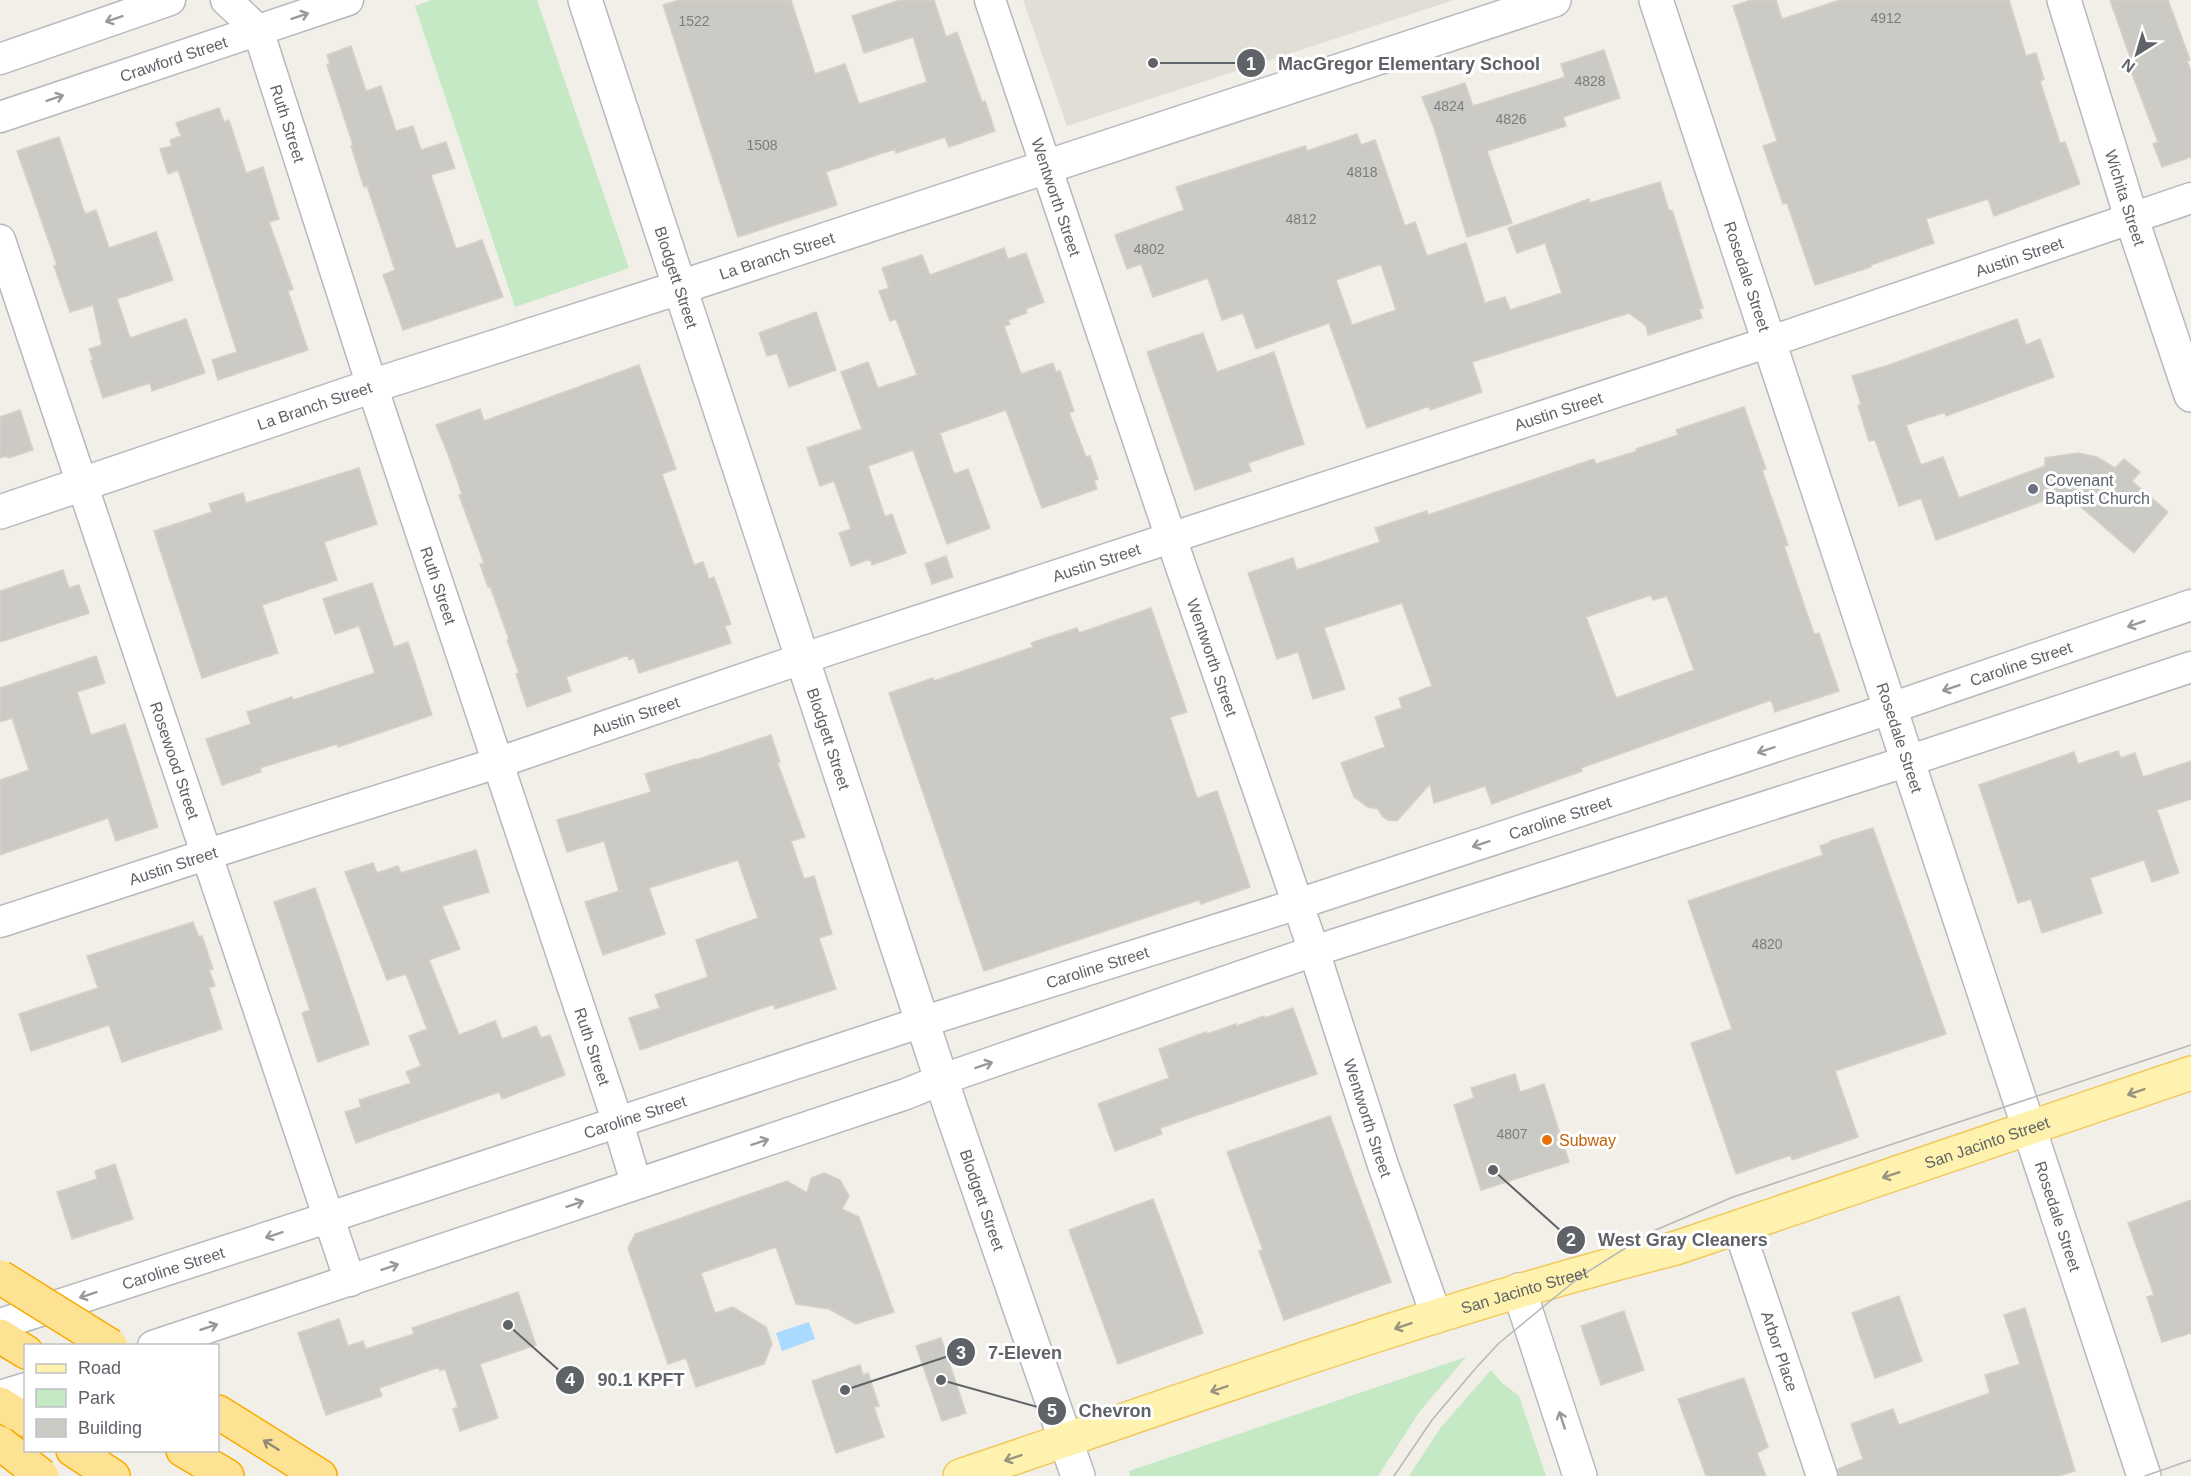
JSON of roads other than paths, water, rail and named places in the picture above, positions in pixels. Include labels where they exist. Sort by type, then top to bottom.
[{"type":"highway","points":[[0,1277],[108,1344]]},
{"type":"highway","points":[[0,1335],[24,1351]]},
{"type":"highway","points":[[0,1404],[24,1419]]},
{"type":"highway","points":[[219,1413],[320,1476]]},
{"type":"highway","points":[[0,1443],[42,1476]]},
{"type":"highway","points":[[76,1452],[113,1476]]},
{"type":"highway","points":[[186,1452],[227,1476]]},
{"type":"main road","name":"San Jacinto Street","points":[[960,1476],[1436,1315],[1676,1248],[2191,1073]]},
{"type":"street","points":[[0,58],[170,0]]},
{"type":"street","name":"Ruth Street","points":[[226,0],[258,30],[372,386],[636,1183]]},
{"type":"street","name":"Crawford Street","points":[[0,117],[348,0]]},
{"type":"street","name":"Blodgett Street","points":[[585,0],[678,288],[804,658],[963,1145],[1078,1476]]},
{"type":"street","name":"Wentworth Street","points":[[990,0],[1171,538],[1314,951],[1386,1175],[1436,1315]]},
{"type":"street","name":"La Branch Street","points":[[0,512],[83,486],[372,386],[678,288],[1554,0]]},
{"type":"street","name":"Rosedale Street","points":[[1656,0],[2144,1476]]},
{"type":"street","name":"Wichita Street","points":[[2064,0],[2191,395]]},
{"type":"street","name":"Austin Street","points":[[0,922],[497,763],[804,658],[1769,342],[2191,198]]},
{"type":"street","name":"Rosewood Street","points":[[0,240],[350,1281]]},
{"type":"street","name":"Caroline Street","points":[[0,1324],[922,1022],[1298,904],[1891,709],[2191,605]]},
{"type":"street","points":[[159,1344],[906,1094],[943,1079],[1314,951],[1908,761],[2191,667]]},
{"type":"street","name":"Arbor Place","points":[[1738,1226],[1822,1476]]},
{"type":"street","points":[[1519,1290],[1580,1476]]},
{"type":"street","points":[[0,1396],[24,1389]]},
{"type":"street","points":[[0,1427],[18,1476]]},
{"type":"water","points":[[809,1322],[815,1339],[782,1351],[776,1333]]},
{"type":"tram line","points":[[1394,1476],[1432,1420],[1499,1343],[1581,1276],[1651,1232],[1733,1197],[2191,1045]]},
{"type":"tram line","points":[[2145,1476],[2191,1460]]},
{"type":"place","name":"MacGregor Elementary School","points":[[1153,63]]},
{"type":"place","name":"Covenant Baptist Church","points":[[2033,489]]},
{"type":"place","name":"Subway","points":[[1547,1140]]},
{"type":"place","name":"West Gray Cleaners","points":[[1493,1170]]},
{"type":"place","name":"90.1 KPFT","points":[[508,1325]]},
{"type":"place","name":"Chevron","points":[[941,1380]]},
{"type":"place","name":"7-Eleven","points":[[845,1390]]}]
